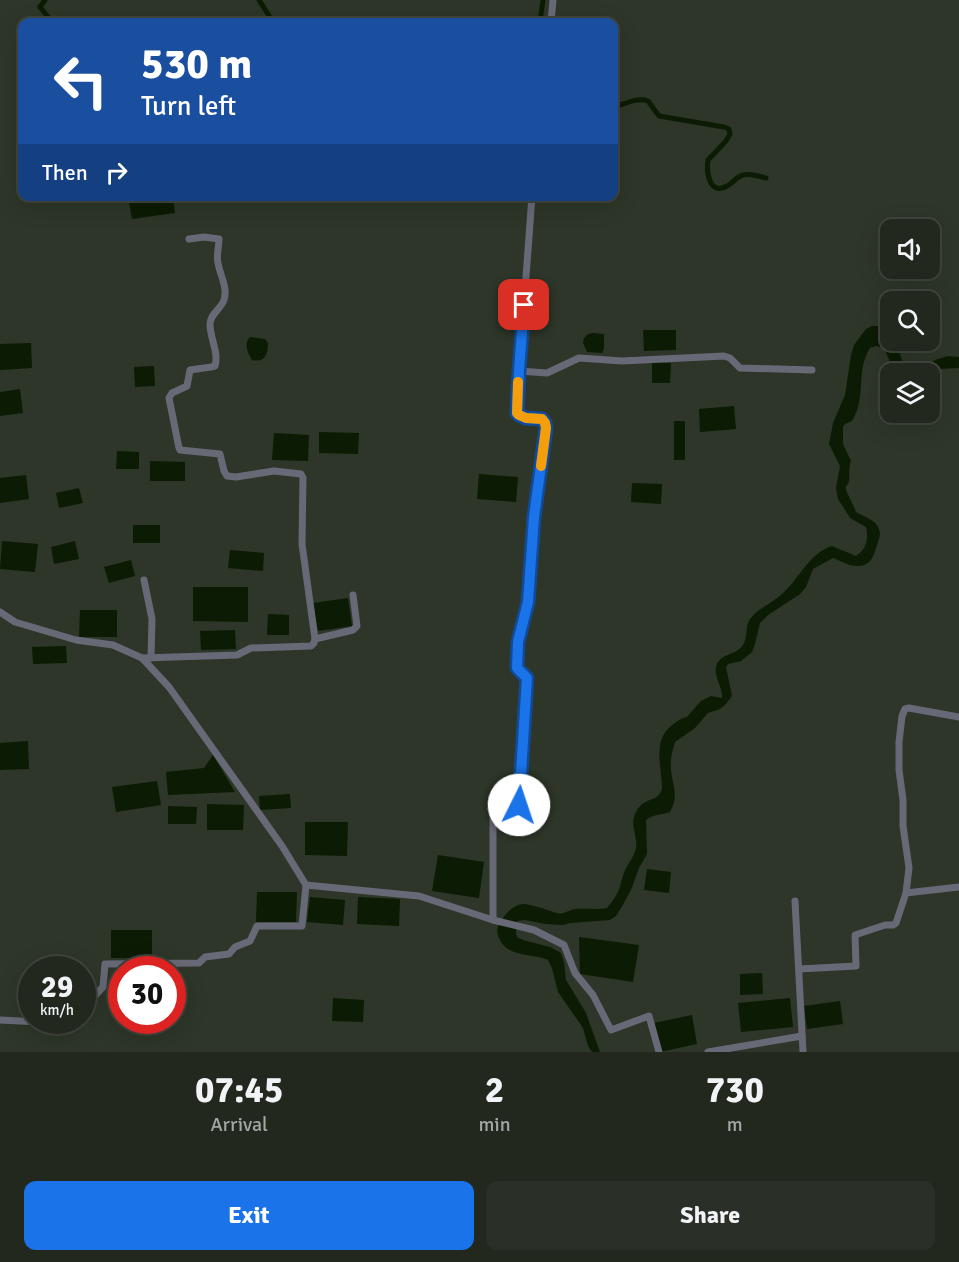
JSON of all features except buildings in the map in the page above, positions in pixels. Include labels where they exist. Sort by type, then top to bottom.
[{"type":"street","points":[[551,18],[553,0]]},
{"type":"street","points":[[493,920],[493,806],[519,805],[527,678],[517,668],[518,642],[528,602],[534,517],[546,428],[542,419],[526,418],[517,413],[532,201]]},
{"type":"street","points":[[142,658],[237,656],[251,648],[311,646],[315,639],[302,544],[303,478],[301,474],[274,471],[236,477],[227,476],[220,454],[179,448],[169,398],[172,393],[187,386],[190,370],[211,367],[216,363],[216,350],[210,326],[211,317],[224,302],[225,293],[217,261],[219,240],[204,237],[189,239]]},
{"type":"street","points":[[519,371],[547,373],[579,358],[622,361],[724,356],[740,368],[812,370]]},
{"type":"street","points":[[144,580],[152,619],[152,658]]},
{"type":"street","points":[[315,639],[353,630],[357,626],[353,595]]},
{"type":"street","points":[[0,612],[15,622],[76,640],[113,645],[142,658],[169,687],[275,836],[306,885],[302,926],[257,926],[250,940],[235,947],[229,954],[205,957],[199,963],[105,964],[103,987],[96,994]]},
{"type":"street","points":[[799,969],[856,966],[855,935],[896,923],[906,892],[909,868],[899,770],[902,716],[905,709],[909,708],[959,717]]},
{"type":"street","points":[[306,885],[419,896],[493,920],[534,930],[564,945],[575,973],[593,995],[611,1030],[649,1016],[659,1052]]},
{"type":"street","points":[[906,892],[959,887]]},
{"type":"street","points":[[795,901],[803,1052]]},
{"type":"street","points":[[0,1020],[18,1021]]},
{"type":"street","points":[[708,1052],[802,1036]]},
{"type":"shaded area","points":[[129,201],[174,201],[175,213],[132,219]]},
{"type":"shaded area","points":[[872,326],[880,327],[880,347],[870,348],[866,357],[859,403],[852,421],[843,427],[843,444],[851,461],[846,490],[856,512],[872,521],[880,531],[872,558],[864,565],[855,566],[833,558],[813,569],[806,587],[800,594],[760,623],[752,652],[741,661],[728,664],[726,667],[732,696],[725,705],[708,713],[695,728],[675,742],[671,763],[675,791],[673,806],[670,812],[646,820],[647,854],[616,916],[610,920],[563,925],[517,921],[517,937],[550,947],[561,953],[566,980],[586,1013],[600,1052],[592,1052],[583,1028],[558,992],[548,960],[508,949],[498,936],[499,925],[510,910],[522,904],[559,913],[575,909],[607,908],[618,892],[625,870],[636,849],[633,821],[636,812],[643,803],[657,797],[662,789],[659,755],[665,732],[687,717],[701,701],[711,696],[722,698],[716,671],[718,662],[740,649],[745,642],[750,619],[783,593],[817,554],[832,546],[856,556],[864,547],[867,540],[866,527],[850,518],[838,499],[836,488],[840,466],[829,444],[833,423],[845,395],[854,345],[866,329]]},
{"type":"shaded area","points":[[643,330],[676,330],[676,350],[644,351]]},
{"type":"shaded area","points":[[593,333],[604,334],[602,353],[587,352],[583,343],[584,338]]},
{"type":"shaded area","points":[[250,337],[265,339],[268,343],[263,359],[252,360],[247,346]]},
{"type":"shaded area","points":[[31,343],[32,368],[0,370],[0,344]]},
{"type":"shaded area","points":[[885,351],[899,351],[903,363],[891,363]]},
{"type":"shaded area","points":[[959,357],[959,368],[940,369],[940,363],[931,363],[940,358]]},
{"type":"shaded area","points":[[652,362],[671,363],[670,383],[652,383]]},
{"type":"shaded area","points":[[154,366],[155,386],[135,387],[134,367]]},
{"type":"shaded area","points":[[20,389],[23,413],[0,416],[0,392]]},
{"type":"shaded area","points":[[734,406],[736,429],[700,432],[699,409]]},
{"type":"shaded area","points":[[674,421],[685,421],[685,460],[674,460]]},
{"type":"shaded area","points":[[319,432],[359,433],[358,454],[319,453]]},
{"type":"shaded area","points":[[274,433],[309,435],[308,461],[272,460]]},
{"type":"shaded area","points":[[117,451],[139,452],[139,469],[116,469]]},
{"type":"shaded area","points":[[150,461],[185,462],[185,481],[150,481]]},
{"type":"shaded area","points":[[479,474],[518,477],[516,502],[477,499]]},
{"type":"shaded area","points":[[26,475],[29,499],[0,503],[0,478]]},
{"type":"shaded area","points":[[632,483],[662,484],[661,504],[631,502]]},
{"type":"shaded area","points":[[79,488],[83,503],[59,508],[56,493]]},
{"type":"shaded area","points":[[133,525],[160,525],[160,543],[133,543]]},
{"type":"shaded area","points":[[2,541],[38,544],[35,572],[0,569]]},
{"type":"shaded area","points":[[75,541],[79,559],[54,564],[51,547]]},
{"type":"shaded area","points":[[230,550],[264,553],[263,571],[228,568]]},
{"type":"shaded area","points":[[131,560],[135,576],[109,583],[104,567]]},
{"type":"shaded area","points":[[193,587],[248,587],[248,622],[193,621]]},
{"type":"shaded area","points":[[348,598],[352,626],[318,631],[313,603]]},
{"type":"shaded area","points":[[80,610],[117,610],[117,637],[79,637]]},
{"type":"shaded area","points":[[268,614],[289,615],[289,635],[267,635]]},
{"type":"shaded area","points":[[235,630],[236,649],[201,650],[200,631]]},
{"type":"shaded area","points":[[66,646],[67,663],[33,664],[32,647]]},
{"type":"shaded area","points":[[28,741],[29,769],[0,770],[0,743]]},
{"type":"shaded area","points":[[213,755],[235,792],[168,795],[166,772],[204,768]]},
{"type":"shaded area","points":[[157,781],[161,805],[116,812],[112,787]]},
{"type":"shaded area","points":[[290,794],[291,808],[260,810],[259,796]]},
{"type":"shaded area","points":[[207,804],[244,805],[243,830],[207,830]]},
{"type":"shaded area","points":[[168,806],[197,807],[196,824],[168,824]]},
{"type":"shaded area","points":[[305,822],[348,822],[347,856],[305,855]]},
{"type":"shaded area","points":[[438,855],[484,862],[479,898],[432,891]]},
{"type":"shaded area","points":[[647,869],[671,872],[669,893],[644,890]]},
{"type":"shaded area","points":[[257,892],[297,892],[296,922],[256,922]]},
{"type":"shaded area","points":[[310,897],[345,900],[343,925],[307,922]]},
{"type":"shaded area","points":[[358,897],[400,899],[399,926],[357,924]]},
{"type":"shaded area","points":[[111,930],[152,930],[152,956],[111,956]]},
{"type":"shaded area","points":[[579,937],[639,945],[633,982],[580,974]]},
{"type":"shaded area","points":[[762,973],[763,994],[740,995],[740,974]]},
{"type":"shaded area","points":[[333,998],[364,1000],[363,1022],[332,1021]]},
{"type":"shaded area","points":[[790,998],[793,1027],[741,1032],[738,1003]]},
{"type":"shaded area","points":[[840,1001],[843,1024],[807,1029],[804,1006]]},
{"type":"shaded area","points":[[692,1015],[697,1044],[660,1052],[654,1023]]},
{"type":"waterway","points":[[45,0],[40,7],[49,18]]},
{"type":"waterway","points":[[259,0],[270,18]]},
{"type":"waterway","points":[[541,18],[543,0]]},
{"type":"waterway","points":[[618,106],[635,100],[644,100],[648,101],[659,116],[729,129],[730,134],[726,141],[708,160],[710,182],[717,188],[727,186],[745,174],[766,178]]},
{"type":"slow traffic","points":[[518,382],[517,413],[526,418],[542,419],[545,423],[541,466]]},
{"type":"route","points":[[519,805],[527,678],[517,668],[518,642],[528,602],[534,517],[546,428],[542,419],[526,418],[517,413],[524,305]]}]
